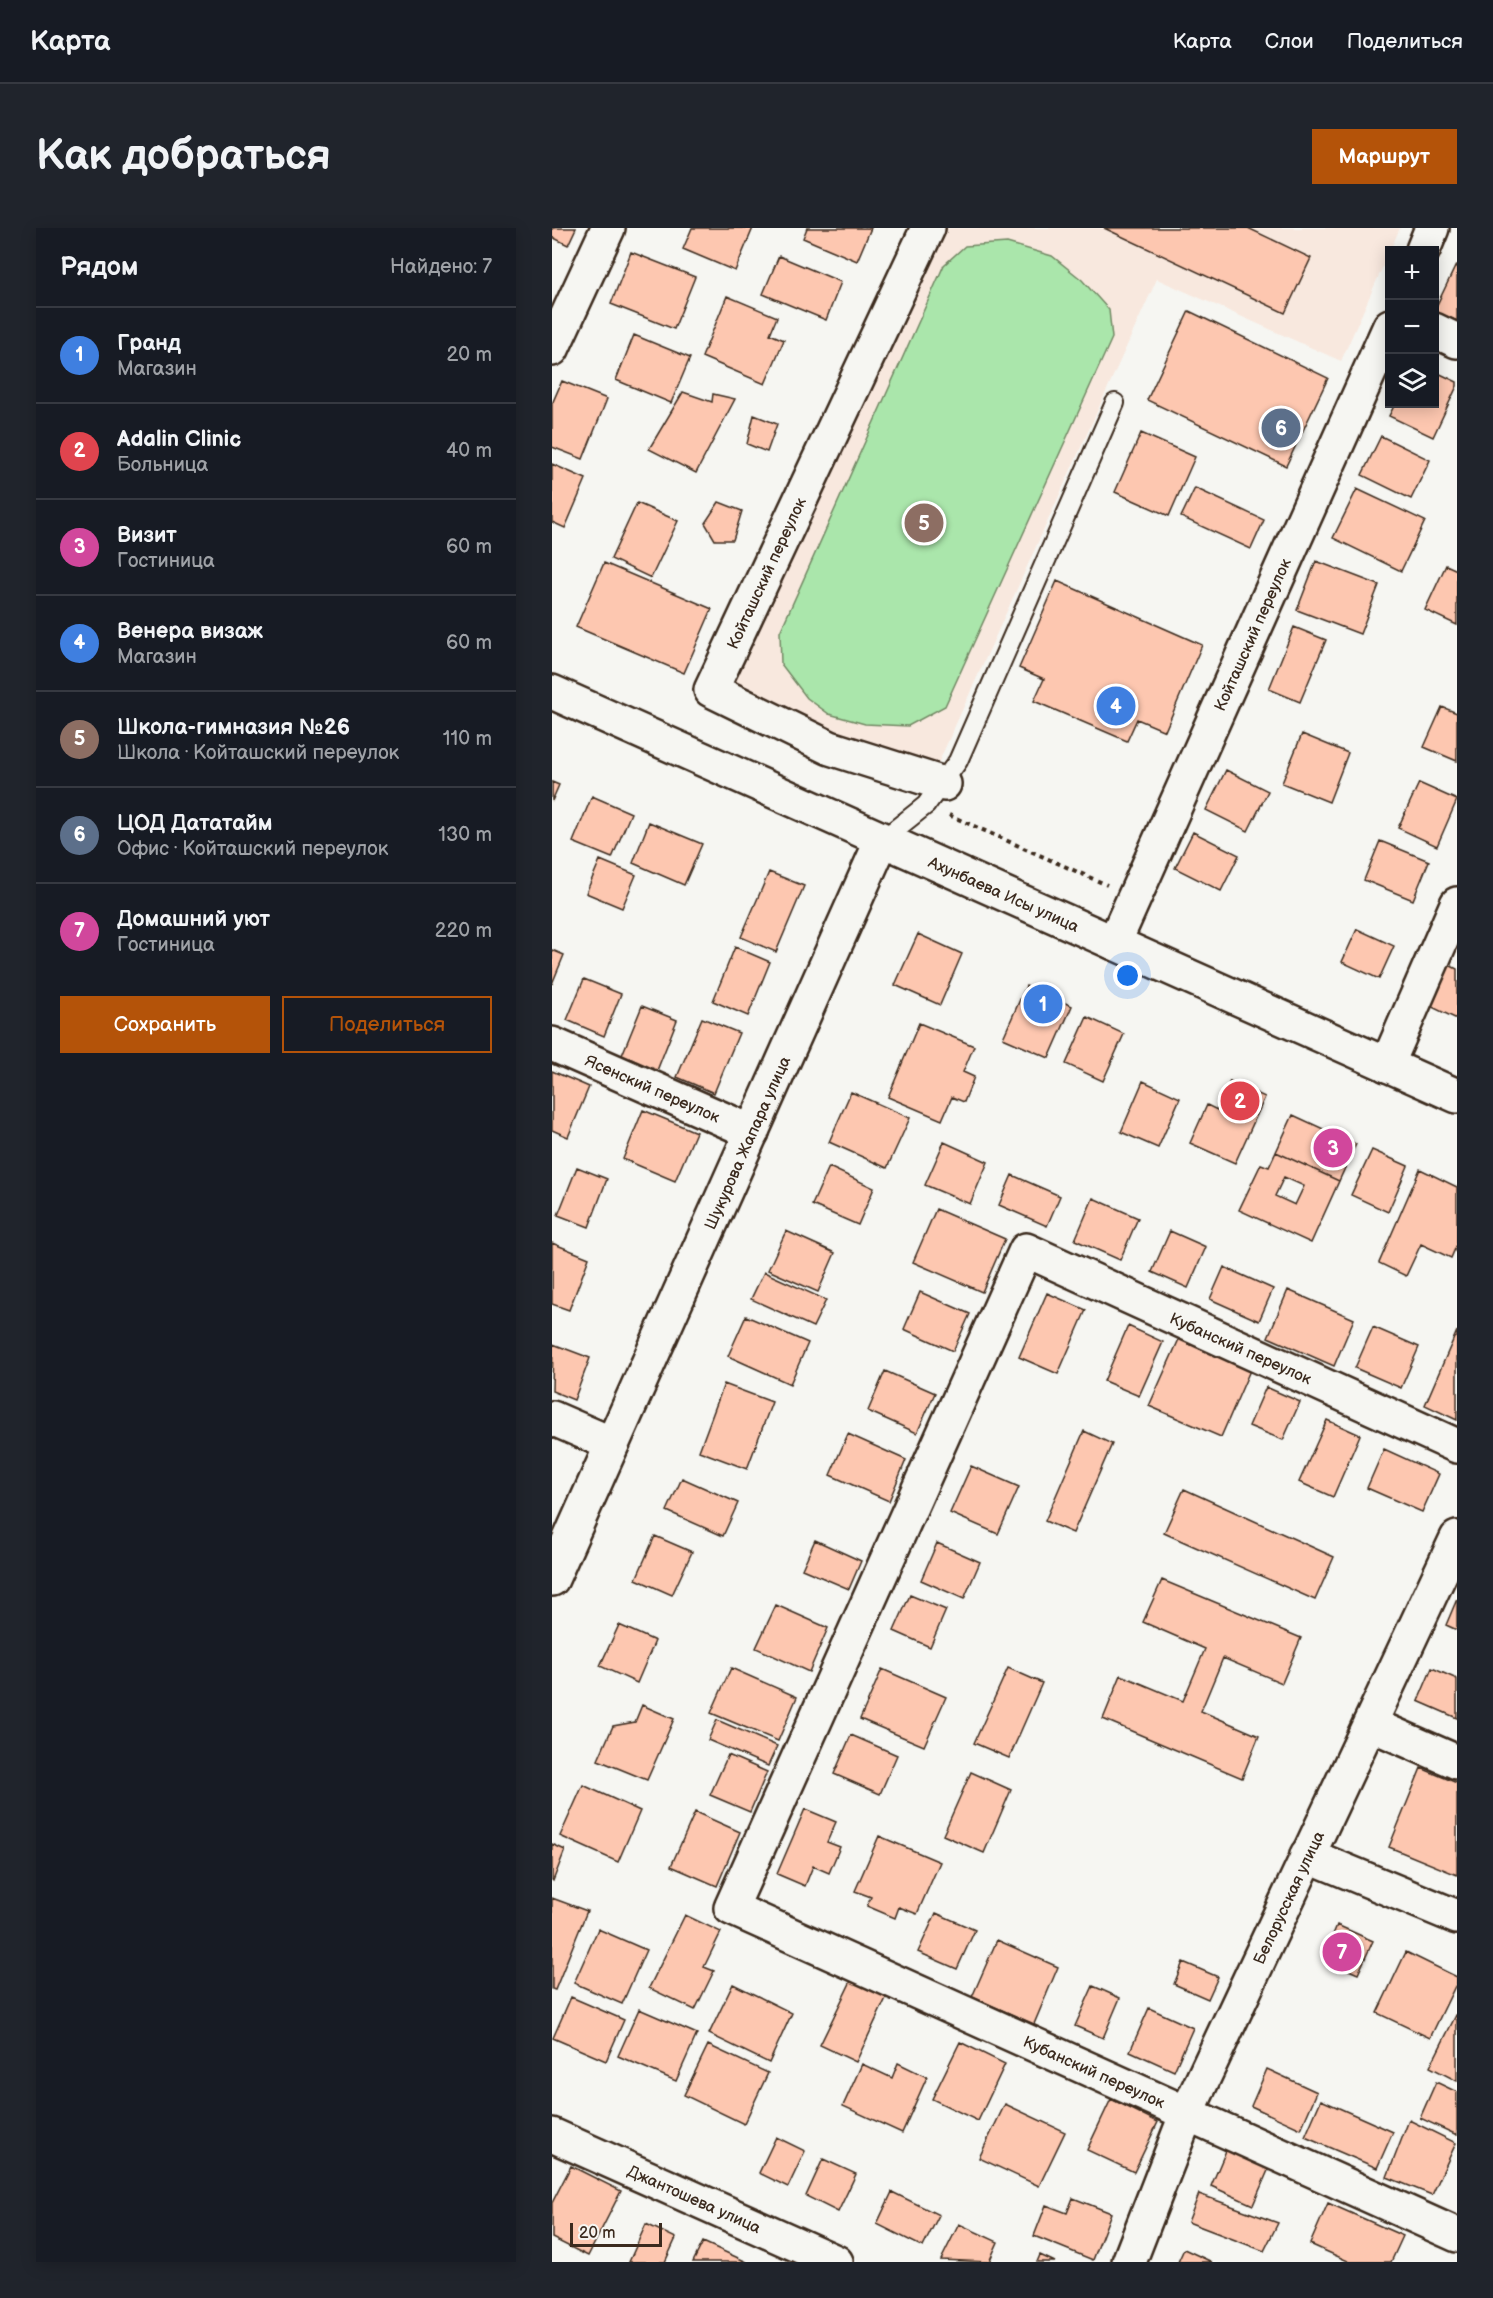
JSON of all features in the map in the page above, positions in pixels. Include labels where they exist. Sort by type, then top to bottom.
[{"type":"street","points":[[552,349],[608,228]]},
{"type":"street","name":"Койташский переулок","points":[[928,228],[711,690],[830,748],[935,794]]},
{"type":"street","points":[[1425,246],[1432,228]]},
{"type":"street","points":[[1439,332],[1457,340]]},
{"type":"street","name":"Койташский переулок","points":[[1114,943],[1385,335]]},
{"type":"street","name":"Ахунбаева Исы улица","points":[[552,692],[1457,1096]]},
{"type":"street","name":"Шукурова Жапара улица","points":[[552,1579],[882,840]]},
{"type":"street","points":[[1387,1065],[1457,904]]},
{"type":"street","name":"Ясенский переулок","points":[[552,1044],[752,1132]]},
{"type":"street","name":"Кубанский переулок","points":[[1457,1446],[1026,1250],[731,1908],[1457,2235]]},
{"type":"street","points":[[552,1418],[612,1444]]},
{"type":"street","name":"Белорусская улица","points":[[1129,2262],[1188,2113],[1457,1538]]},
{"type":"street","points":[[1370,1724],[1457,1762]]},
{"type":"street","points":[[1307,1856],[1457,1917]]},
{"type":"street","name":"Джантошева улица","points":[[552,2135],[836,2262]]},
{"type":"lane","points":[[882,840],[935,794],[958,761],[1115,403]]},
{"type":"path","points":[[935,794],[1133,896]]},
{"type":"shaded area","points":[[937,228],[1400,228],[1392,246],[1385,246],[1385,262],[1341,361],[1157,279],[932,777],[727,685]]},
{"type":"green space","points":[[1007,243],[1052,256],[1082,280],[1109,310],[1112,338],[945,706],[908,726],[865,724],[829,714],[807,698],[781,664],[780,632],[944,265],[965,246]]},
{"type":"building","points":[[552,228],[576,228],[568,245],[552,237]]},
{"type":"building","points":[[692,228],[753,228],[735,271],[683,249]]},
{"type":"building","points":[[807,228],[871,228],[857,261],[803,238]]},
{"type":"building","points":[[1104,228],[1248,228],[1311,258],[1285,313]]},
{"type":"building","points":[[631,252],[695,277],[674,329],[611,304]]},
{"type":"building","points":[[779,256],[841,282],[826,320],[763,294]]},
{"type":"building","points":[[1457,265],[1457,321],[1439,313],[1439,301]]},
{"type":"building","points":[[727,296],[777,317],[770,334],[784,340],[765,384],[702,357]]},
{"type":"building","points":[[1189,311],[1328,378],[1286,466],[1147,400]]},
{"type":"building","points":[[634,335],[690,358],[671,403],[616,380]]},
{"type":"building","points":[[1439,373],[1457,382],[1433,437],[1389,416],[1393,408],[1439,408]]},
{"type":"building","points":[[562,381],[607,399],[583,459],[552,447],[552,404]]},
{"type":"building","points":[[683,392],[712,402],[713,394],[735,399],[696,473],[649,449]]},
{"type":"building","points":[[754,415],[777,424],[767,452],[747,444]]},
{"type":"building","points":[[1141,433],[1195,457],[1169,516],[1115,492]]},
{"type":"building","points":[[1381,436],[1430,460],[1411,499],[1362,475]]},
{"type":"building","points":[[552,464],[586,479],[565,528],[552,522]]},
{"type":"building","points":[[1195,488],[1264,520],[1251,549],[1181,517]]},
{"type":"building","points":[[1357,489],[1425,521],[1401,571],[1333,538]]},
{"type":"building","points":[[719,502],[742,511],[733,540],[715,540],[705,523]]},
{"type":"building","points":[[637,503],[678,521],[651,578],[611,559]]},
{"type":"building","points":[[1316,561],[1379,585],[1360,634],[1297,610]]},
{"type":"building","points":[[604,563],[712,609],[684,673],[576,627]]},
{"type":"building","points":[[1446,565],[1457,570],[1457,625],[1425,610]]},
{"type":"building","points":[[1057,581],[1202,645],[1165,731],[1137,719],[1127,741],[1034,701],[1044,679],[1019,668]]},
{"type":"building","points":[[1294,627],[1326,640],[1300,702],[1269,689]]},
{"type":"building","points":[[1442,707],[1457,713],[1457,761],[1424,747]]},
{"type":"building","points":[[1302,734],[1348,753],[1329,802],[1282,783]]},
{"type":"building","points":[[1226,770],[1268,791],[1248,831],[1206,810]]},
{"type":"building","points":[[552,782],[559,785],[552,801]]},
{"type":"building","points":[[1419,783],[1457,800],[1437,846],[1398,828]]},
{"type":"building","points":[[592,796],[631,813],[612,858],[573,842]]},
{"type":"building","points":[[649,822],[702,844],[684,885],[633,863]]},
{"type":"building","points":[[1193,832],[1239,855],[1221,891],[1175,868]]},
{"type":"building","points":[[1380,841],[1429,861],[1413,900],[1364,880]]},
{"type":"building","points":[[600,860],[636,875],[622,908],[586,893]]},
{"type":"building","points":[[769,872],[804,886],[776,952],[741,937]]},
{"type":"building","points":[[1357,929],[1394,946],[1379,979],[1342,962]]},
{"type":"building","points":[[918,934],[962,954],[940,1005],[895,985]]},
{"type":"building","points":[[735,947],[770,962],[748,1016],[713,1001]]},
{"type":"building","points":[[552,950],[564,955],[552,984]]},
{"type":"building","points":[[1449,965],[1457,969],[1457,1019],[1430,1006]]},
{"type":"building","points":[[584,979],[621,994],[604,1036],[567,1020]]},
{"type":"building","points":[[1026,986],[1072,1006],[1049,1058],[1003,1038]]},
{"type":"building","points":[[642,1006],[677,1020],[656,1073],[620,1060]]},
{"type":"building","points":[[1087,1017],[1124,1034],[1103,1081],[1066,1064]]},
{"type":"building","points":[[702,1018],[739,1033],[714,1093],[677,1077]]},
{"type":"building","points":[[919,1023],[974,1046],[963,1072],[974,1077],[964,1102],[952,1097],[942,1120],[888,1097]]},
{"type":"building","points":[[552,1071],[589,1087],[568,1137],[552,1130]]},
{"type":"building","points":[[1143,1081],[1180,1098],[1158,1148],[1121,1132]]},
{"type":"building","points":[[1230,1081],[1265,1097],[1235,1163],[1190,1143],[1207,1105],[1217,1110]]},
{"type":"building","points":[[851,1092],[910,1118],[887,1168],[829,1142]]},
{"type":"building","points":[[643,1110],[696,1132],[675,1181],[623,1159]]},
{"type":"building","points":[[1293,1115],[1356,1144],[1339,1181],[1276,1152]]},
{"type":"building","points":[[944,1142],[988,1162],[970,1204],[925,1185]]},
{"type":"building","points":[[1372,1150],[1408,1166],[1388,1212],[1351,1195]]},
{"type":"building","points":[[1276,1152],[1339,1181],[1311,1243],[1239,1210],[1261,1164],[1269,1167]],"holes":[[[1284,1177],[1304,1186],[1295,1205],[1275,1196]]]},
{"type":"building","points":[[577,1167],[607,1179],[589,1227],[558,1215]]},
{"type":"building","points":[[829,1167],[874,1188],[858,1225],[812,1205]]},
{"type":"building","points":[[1420,1169],[1457,1187],[1457,1244],[1451,1258],[1421,1244],[1406,1276],[1379,1263]]},
{"type":"building","points":[[1012,1175],[1060,1196],[1047,1226],[999,1205]]},
{"type":"building","points":[[1093,1198],[1138,1218],[1120,1260],[1075,1240]]},
{"type":"building","points":[[936,1209],[1005,1239],[982,1292],[913,1262]]},
{"type":"building","points":[[786,1231],[835,1253],[818,1292],[768,1270]]},
{"type":"building","points":[[1170,1231],[1206,1247],[1188,1288],[1152,1272]]},
{"type":"building","points":[[552,1243],[589,1258],[569,1310],[552,1304]]},
{"type":"building","points":[[1224,1267],[1273,1289],[1259,1321],[1210,1299]]},
{"type":"building","points":[[764,1272],[826,1300],[813,1327],[751,1299]]},
{"type":"building","points":[[1288,1290],[1354,1319],[1334,1366],[1268,1337]]},
{"type":"building","points":[[920,1292],[970,1314],[953,1351],[904,1329]]},
{"type":"building","points":[[1047,1293],[1086,1310],[1058,1374],[1019,1357]]},
{"type":"building","points":[[746,1316],[808,1343],[790,1384],[728,1356]]},
{"type":"building","points":[[1128,1326],[1163,1342],[1139,1396],[1104,1381]]},
{"type":"building","points":[[1373,1327],[1419,1347],[1401,1388],[1355,1368]]},
{"type":"building","points":[[1457,1331],[1457,1420],[1425,1405]]},
{"type":"building","points":[[1180,1337],[1251,1368],[1221,1437],[1149,1406]]},
{"type":"building","points":[[553,1344],[590,1358],[574,1400],[552,1391]]},
{"type":"building","points":[[885,1371],[935,1393],[917,1433],[868,1411]]},
{"type":"building","points":[[724,1384],[772,1402],[747,1469],[699,1451]]},
{"type":"building","points":[[1266,1387],[1300,1402],[1283,1440],[1249,1426]]},
{"type":"building","points":[[1327,1420],[1360,1435],[1333,1497],[1299,1482]]},
{"type":"building","points":[[1084,1431],[1112,1444],[1073,1533],[1045,1521]]},
{"type":"building","points":[[848,1434],[906,1460],[889,1501],[830,1475]]},
{"type":"building","points":[[1384,1449],[1439,1474],[1422,1512],[1367,1488]]},
{"type":"building","points":[[971,1466],[1019,1487],[998,1534],[950,1513]]},
{"type":"building","points":[[682,1478],[738,1503],[723,1536],[667,1511]]},
{"type":"building","points":[[1184,1489],[1334,1557],[1315,1600],[1164,1533]]},
{"type":"building","points":[[655,1536],[692,1552],[672,1595],[636,1579]]},
{"type":"building","points":[[815,1540],[861,1561],[849,1589],[802,1569]]},
{"type":"building","points":[[937,1543],[980,1562],[964,1599],[921,1580]]},
{"type":"building","points":[[1162,1580],[1301,1638],[1282,1683],[1223,1658],[1201,1711],[1259,1736],[1242,1778],[1103,1719],[1121,1675],[1183,1701],[1205,1649],[1143,1622]]},
{"type":"building","points":[[910,1595],[946,1610],[930,1647],[894,1631]]},
{"type":"building","points":[[1457,1599],[1457,1630],[1446,1625]]},
{"type":"building","points":[[776,1605],[828,1628],[809,1672],[756,1648]]},
{"type":"building","points":[[619,1625],[655,1641],[637,1683],[600,1666]]},
{"type":"building","points":[[731,1668],[797,1697],[778,1741],[711,1713]]},
{"type":"building","points":[[1008,1668],[1042,1683],[1009,1758],[974,1743]]},
{"type":"building","points":[[1432,1668],[1457,1679],[1457,1718],[1418,1701]]},
{"type":"building","points":[[882,1669],[946,1697],[924,1746],[860,1719]]},
{"type":"building","points":[[642,1705],[674,1719],[647,1780],[598,1760],[613,1726],[635,1722]]},
{"type":"building","points":[[717,1720],[777,1746],[768,1766],[708,1740]]},
{"type":"building","points":[[851,1735],[897,1755],[880,1794],[834,1774]]},
{"type":"building","points":[[728,1755],[767,1772],[750,1812],[710,1795]]},
{"type":"building","points":[[1421,1768],[1457,1783],[1457,1875],[1389,1847]]},
{"type":"building","points":[[971,1772],[1011,1790],[984,1853],[943,1835]]},
{"type":"building","points":[[583,1785],[640,1811],[618,1862],[560,1836]]},
{"type":"building","points":[[805,1809],[836,1822],[827,1842],[840,1847],[829,1873],[813,1866],[805,1886],[777,1874]]},
{"type":"building","points":[[695,1812],[740,1832],[717,1886],[671,1866]]},
{"type":"building","points":[[879,1836],[940,1862],[917,1914],[899,1907],[895,1918],[867,1906],[871,1897],[855,1891]]},
{"type":"building","points":[[552,1844],[565,1850],[553,1881],[552,1880]]},
{"type":"building","points":[[552,1898],[587,1911],[555,1990],[552,1989]]},
{"type":"building","points":[[936,1913],[975,1930],[957,1969],[918,1952]]},
{"type":"building","points":[[685,1915],[721,1932],[704,1967],[714,1971],[695,2010],[649,1988]]},
{"type":"building","points":[[1337,1925],[1373,1941],[1358,1974],[1323,1959]]},
{"type":"building","points":[[598,1929],[646,1950],[622,2004],[574,1983]]},
{"type":"building","points":[[997,1940],[1058,1967],[1034,2024],[972,1997]]},
{"type":"building","points":[[1406,1952],[1457,1977],[1457,1982],[1430,2038],[1377,2013]]},
{"type":"building","points":[[1183,1962],[1218,1977],[1208,1999],[1174,1984]]},
{"type":"building","points":[[852,1979],[887,1996],[856,2062],[820,2045]]},
{"type":"building","points":[[733,1984],[792,2013],[769,2063],[709,2034]]},
{"type":"building","points":[[1093,1986],[1120,1998],[1103,2038],[1075,2026]]},
{"type":"building","points":[[571,1997],[624,2020],[606,2061],[553,2038]]},
{"type":"building","points":[[1149,2008],[1193,2028],[1174,2071],[1130,2051]]},
{"type":"building","points":[[639,2009],[697,2034],[676,2081],[618,2056]]},
{"type":"building","points":[[1457,2013],[1457,2081],[1430,2067]]},
{"type":"building","points":[[960,2042],[1005,2064],[978,2121],[932,2099]]},
{"type":"building","points":[[708,2045],[768,2073],[744,2124],[684,2095]]},
{"type":"building","points":[[898,2063],[927,2077],[902,2133],[843,2106],[862,2064],[892,2078]]},
{"type":"building","points":[[1267,2069],[1317,2092],[1301,2129],[1251,2106]]},
{"type":"building","points":[[1436,2082],[1457,2092],[1457,2135],[1420,2118]]},
{"type":"building","points":[[1111,2099],[1158,2122],[1134,2172],[1087,2150]]},
{"type":"building","points":[[1321,2100],[1393,2132],[1377,2168],[1305,2137]]},
{"type":"building","points":[[1005,2104],[1065,2132],[1039,2186],[979,2158]]},
{"type":"building","points":[[1409,2120],[1456,2143],[1432,2195],[1387,2177]]},
{"type":"building","points":[[1233,2134],[1276,2152],[1253,2205],[1211,2186]]},
{"type":"building","points":[[776,2137],[805,2151],[788,2187],[759,2173]]},
{"type":"building","points":[[823,2159],[856,2174],[838,2212],[806,2196]]},
{"type":"building","points":[[571,2166],[621,2191],[588,2256],[552,2238],[552,2203]]},
{"type":"building","points":[[892,2192],[939,2215],[923,2247],[877,2224]]},
{"type":"building","points":[[1199,2194],[1278,2223],[1264,2251],[1188,2222]]},
{"type":"building","points":[[1073,2198],[1111,2213],[1093,2260],[1034,2236],[1046,2205],[1067,2213]]},
{"type":"building","points":[[1328,2203],[1403,2236],[1391,2262],[1350,2262],[1310,2244]]},
{"type":"building","points":[[646,2224],[676,2238],[665,2262],[629,2262]]},
{"type":"building","points":[[959,2224],[998,2242],[989,2262],[941,2260]]},
{"type":"building","points":[[703,2242],[747,2262],[693,2262]]},
{"type":"building","points":[[1184,2249],[1212,2262],[1178,2262]]},
{"type":"building","points":[[1040,2255],[1055,2262],[1037,2262]]},
{"type":"place","name":"ЦОД Дататайм","points":[[1281,428]]},
{"type":"place","name":"Школа-гимназия №26","points":[[924,523]]},
{"type":"place","name":"Венера визаж","points":[[1116,706]]},
{"type":"place","name":"Гранд","points":[[1043,1004]]},
{"type":"place","name":"Adalin Clinic","points":[[1240,1101]]},
{"type":"place","name":"Визит","points":[[1333,1148]]},
{"type":"place","name":"Домашний уют","points":[[1342,1952]]}]
